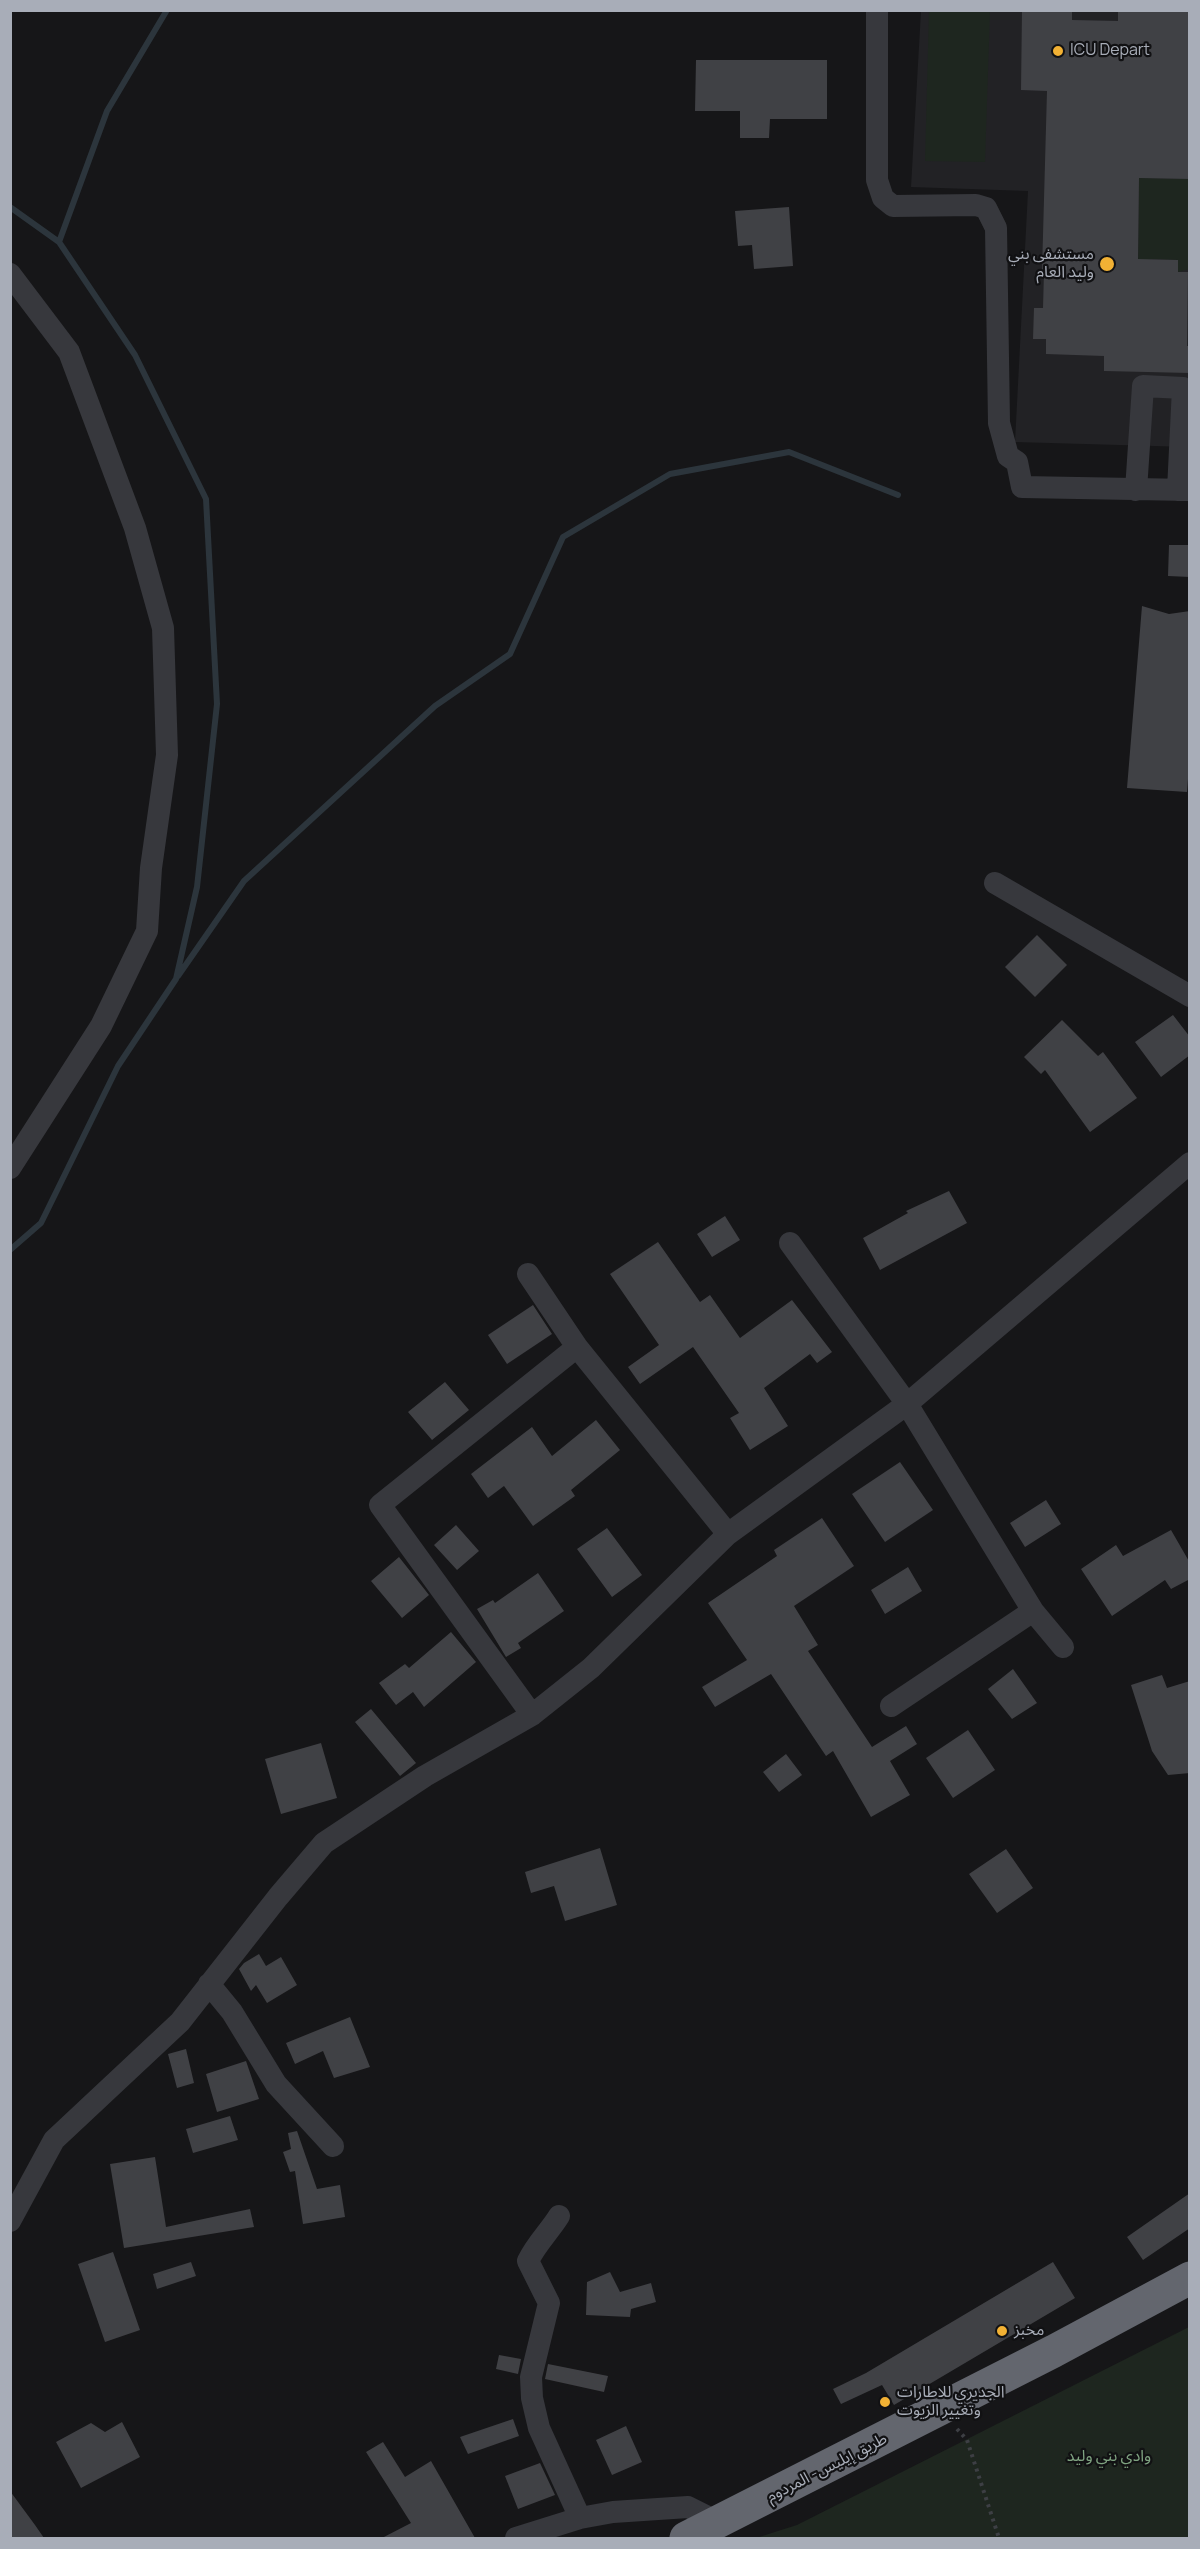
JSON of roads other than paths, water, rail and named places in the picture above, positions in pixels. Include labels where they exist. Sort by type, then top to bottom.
[{"type":"highway","name":"طريق إيليس- المردوم","points":[[686,2538],[720,2523],[1190,2278]]},
{"type":"street","points":[[877,10],[875,147],[877,180],[883,198],[893,206],[976,205],[987,208],[996,228],[999,423],[1008,456],[1017,462],[1022,487],[1136,490],[1184,490],[1183,388],[1143,386],[1136,490]]},
{"type":"street","points":[[10,274],[69,352],[135,528],[163,628],[167,755],[151,868],[147,931],[101,1026],[10,1168]]},
{"type":"street","points":[[995,883],[1190,996]]},
{"type":"street","points":[[10,2221],[54,2140],[180,2022],[324,1844],[425,1776],[532,1715],[591,1668],[728,1534],[907,1404],[1190,1163]]},
{"type":"street","points":[[790,1243],[907,1404],[1033,1611],[1063,1647]]},
{"type":"street","points":[[528,1274],[577,1347],[728,1534]]},
{"type":"street","points":[[532,1715],[380,1505],[577,1347]]},
{"type":"street","points":[[891,1706],[1033,1611]]},
{"type":"street","points":[[209,1984],[232,2012],[276,2085],[333,2146]]},
{"type":"street","points":[[559,2216],[550,2232],[534,2248],[528,2261],[549,2303],[531,2377],[532,2398],[539,2428],[580,2518]]},
{"type":"street","points":[[516,2538],[580,2518],[613,2512],[688,2506],[720,2523]]},
{"type":"waterway","points":[[59,242],[107,111],[167,10]]},
{"type":"waterway","points":[[10,207],[59,242],[135,355],[206,499],[217,704],[197,887],[176,979],[118,1066],[41,1223],[10,1250]]},
{"type":"waterway","points":[[178,976],[244,881],[435,706],[510,654],[563,537],[670,474],[789,452],[898,495]]},
{"type":"place","name":"ICU Depart","points":[[1058,51]]},
{"type":"place","name":"مستشفى بني وليد العام","points":[[1107,264]]},
{"type":"place","name":"مخبز","points":[[1002,2331]]},
{"type":"place","name":"الجديري للاطارات وتغيير الزيوت","points":[[885,2402]]},
{"type":"park label","name":"وادي بني وليد","points":[[1109,2457]]}]
